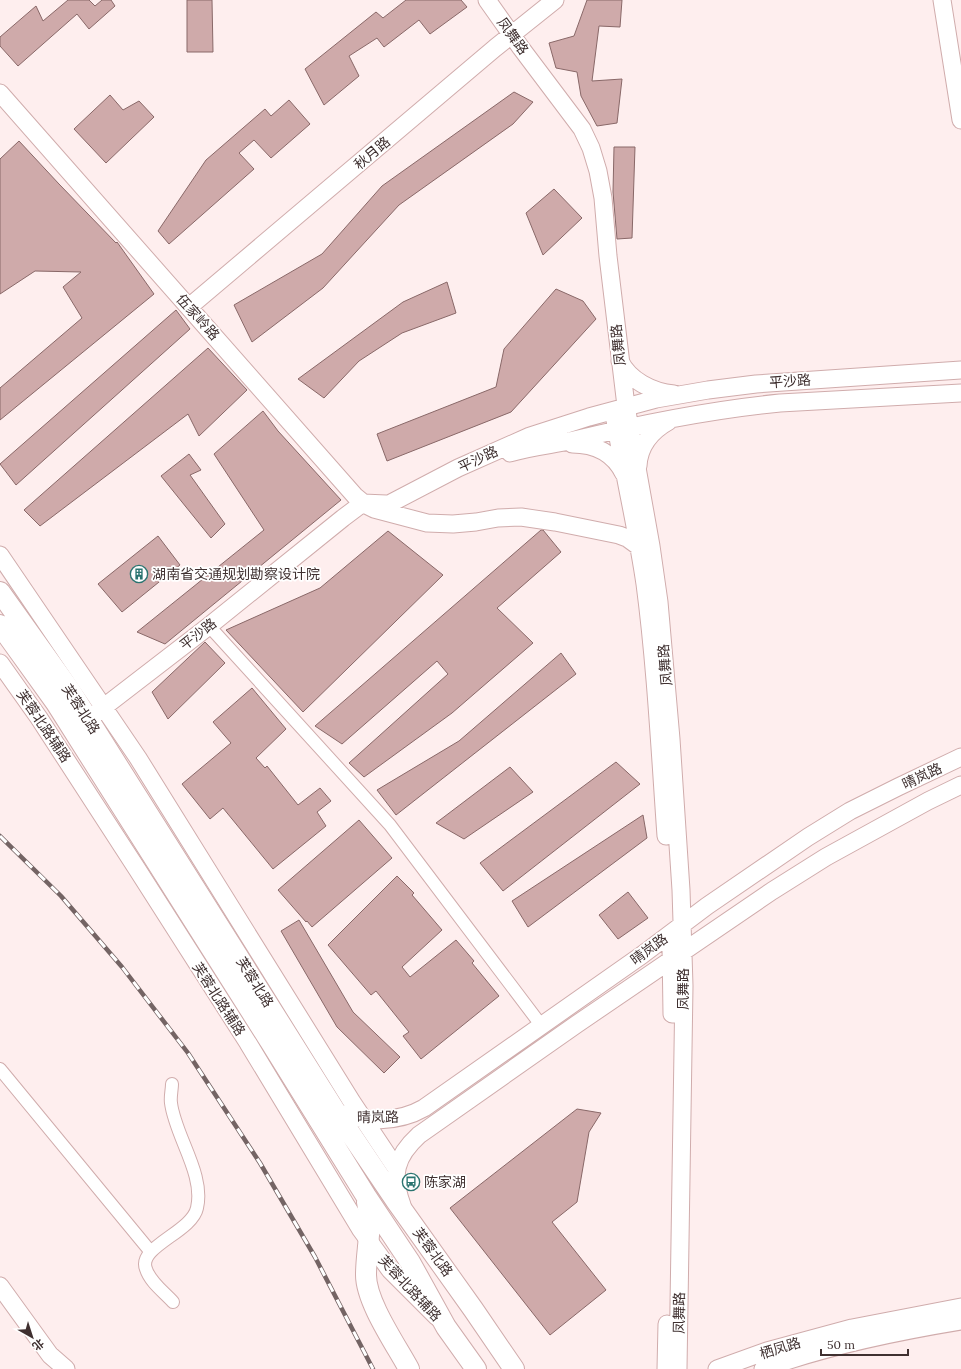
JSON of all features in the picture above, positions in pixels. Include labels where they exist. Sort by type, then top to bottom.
[{"type":"main road","name":"芙蓉北路","points":[[3,596],[70,690],[83,729],[263,1030],[366,1196],[410,1262],[446,1327],[476,1369]]},
{"type":"main road","name":"芙蓉北路","points":[[0,625],[56,703],[83,729],[224,933],[336,1112],[514,1369]]},
{"type":"main road","points":[[366,1196],[371,1225],[366,1276],[368,1289],[377,1311],[409,1369]]},
{"type":"street","name":"凤舞路","points":[[487,0],[582,129],[591,148],[598,171],[603,198],[619,359],[620,408],[632,476],[651,546],[660,616],[671,739],[677,955],[672,992],[666,1369]]},
{"type":"street","name":"秋月路","points":[[186,303],[509,30],[538,0]]},
{"type":"street","name":"秋月路","points":[[509,30],[555,0]]},
{"type":"street","points":[[942,0],[961,120]]},
{"type":"street","name":"伍家岭路","points":[[0,93],[355,496],[363,503],[378,510],[427,523],[453,524],[498,518],[521,517],[555,522],[619,535],[627,538],[638,546]]},
{"type":"street","points":[[619,359],[624,368],[637,381],[661,392],[682,394]]},
{"type":"street","name":"平沙路","points":[[212,629],[342,518],[363,503],[391,503],[458,468],[524,438],[563,424],[620,408],[682,394],[756,384],[961,370]]},
{"type":"street","name":"平沙路","points":[[83,729],[365,512],[371,510],[392,509],[400,506],[462,473],[497,457],[520,450],[552,445],[678,417],[738,408],[780,403],[961,393]]},
{"type":"street","points":[[552,445],[580,444],[598,448],[613,458],[623,470],[632,476],[641,449],[647,439],[662,424],[678,417]]},
{"type":"street","name":"凤舞路","points":[[632,476],[638,546],[645,584],[652,652],[669,888],[676,929]]},
{"type":"street","points":[[0,555],[138,758],[240,923],[364,1120],[396,1168]]},
{"type":"street","points":[[3,596],[22,587]]},
{"type":"street","points":[[212,629],[390,825],[541,1025]]},
{"type":"street","name":"芙蓉北路辅路","points":[[0,663],[48,730],[248,1043],[360,1230],[390,1270],[446,1327]]},
{"type":"street","name":"晴岚路","points":[[336,1112],[349,1117],[364,1120],[401,1117],[414,1114],[642,955],[706,906],[808,836],[857,808],[961,757]]},
{"type":"street","name":"晴岚路","points":[[404,1211],[395,1180],[396,1168],[406,1149],[419,1135],[677,955],[772,891],[826,857],[922,804],[961,785]]},
{"type":"street","points":[[224,933],[240,923]]},
{"type":"street","name":"凤舞路","points":[[677,955],[684,986],[678,1369]]},
{"type":"street","points":[[0,1069],[150,1251]]},
{"type":"street","points":[[172,1084],[170,1102],[176,1124],[189,1156],[198,1185],[199,1197],[194,1216],[176,1233],[150,1251],[145,1261],[146,1269],[152,1279],[173,1302]]},
{"type":"street","points":[[0,1286],[50,1355],[66,1369]]},
{"type":"street","name":"栖凤路","points":[[717,1369],[767,1351],[852,1328],[961,1308]]},
{"type":"street","name":"栖凤路","points":[[762,1369],[802,1356],[860,1342],[902,1332],[961,1321]]},
{"type":"building","points":[[68,0],[89,0],[95,6],[102,0],[111,0],[115,6],[89,29],[77,14],[18,66],[0,46],[0,37],[36,6],[43,21]]},
{"type":"building","points":[[187,0],[212,0],[213,52],[187,52]]},
{"type":"building","points":[[406,0],[461,0],[467,7],[430,34],[419,20],[384,47],[377,38],[349,56],[359,76],[324,105],[305,69],[376,12],[383,18]]},
{"type":"building","points":[[587,0],[622,0],[620,27],[599,26],[592,81],[622,79],[617,123],[597,126],[581,96],[577,72],[556,68],[549,43],[574,36]]},
{"type":"building","points":[[514,92],[533,102],[513,124],[399,205],[323,288],[252,342],[234,305],[322,254],[382,186]]},
{"type":"building","points":[[110,95],[123,110],[139,101],[154,117],[106,163],[74,129]]},
{"type":"building","points":[[289,100],[310,124],[271,158],[254,140],[239,153],[254,169],[169,244],[158,231],[206,160],[265,109],[271,116]]},
{"type":"building","points":[[19,141],[116,243],[117,242],[154,294],[0,420],[0,388],[82,318],[63,287],[81,272],[35,271],[0,294],[0,159]]},
{"type":"building","points":[[614,147],[635,147],[632,238],[617,239],[613,192]]},
{"type":"building","points":[[554,189],[582,218],[543,255],[526,213]]},
{"type":"building","points":[[447,282],[456,313],[402,333],[359,361],[324,398],[298,379],[403,302]]},
{"type":"building","points":[[556,289],[583,301],[596,319],[511,412],[387,461],[377,434],[496,387],[504,349]]},
{"type":"building","points":[[176,310],[190,329],[16,485],[0,464]]},
{"type":"building","points":[[208,348],[247,390],[199,436],[188,414],[40,526],[24,510]]},
{"type":"building","points":[[263,411],[278,431],[341,500],[165,644],[137,632],[264,530],[214,454]]},
{"type":"building","points":[[189,454],[201,470],[190,475],[225,524],[211,538],[161,476]]},
{"type":"building","points":[[541,530],[543,530],[561,552],[497,608],[533,643],[452,713],[364,777],[349,763],[448,674],[437,661],[342,744],[315,726]]},
{"type":"building","points":[[388,531],[443,575],[303,712],[226,630],[320,588]]},
{"type":"building","name":"湖南省交通规划勘察设计院","points":[[158,536],[180,565],[122,612],[98,584]]},
{"type":"building","points":[[205,642],[225,663],[168,719],[152,692]]},
{"type":"building","points":[[561,653],[576,674],[396,815],[377,790],[459,741]]},
{"type":"building","points":[[252,688],[286,729],[256,758],[265,768],[267,766],[298,805],[320,788],[331,801],[317,812],[326,826],[273,869],[223,808],[210,819],[182,784],[231,743],[213,722]]},
{"type":"building","points":[[616,762],[640,784],[503,891],[480,863]]},
{"type":"building","points":[[510,767],[533,792],[464,839],[436,823]]},
{"type":"building","points":[[643,815],[647,838],[528,927],[512,901]]},
{"type":"building","points":[[359,820],[392,858],[312,927],[278,890]]},
{"type":"building","points":[[397,876],[414,893],[412,895],[442,930],[402,967],[410,977],[456,940],[474,961],[472,963],[499,996],[421,1059],[403,1036],[409,1032],[376,991],[371,995],[328,945]]},
{"type":"building","points":[[628,892],[648,918],[618,939],[599,915]]},
{"type":"building","points":[[299,920],[353,1012],[400,1057],[384,1073],[337,1027],[281,931]]},
{"type":"building","points":[[577,1109],[601,1113],[589,1132],[577,1202],[552,1222],[606,1290],[550,1335],[450,1208]]},
{"type":"railway","points":[[0,836],[61,896],[122,967],[188,1053],[260,1163],[315,1257],[373,1369]]},
{"type":"place","name":"湖南省交通规划勘察设计院","points":[[139,574]]},
{"type":"place","name":"陈家湖","points":[[411,1182]]}]
